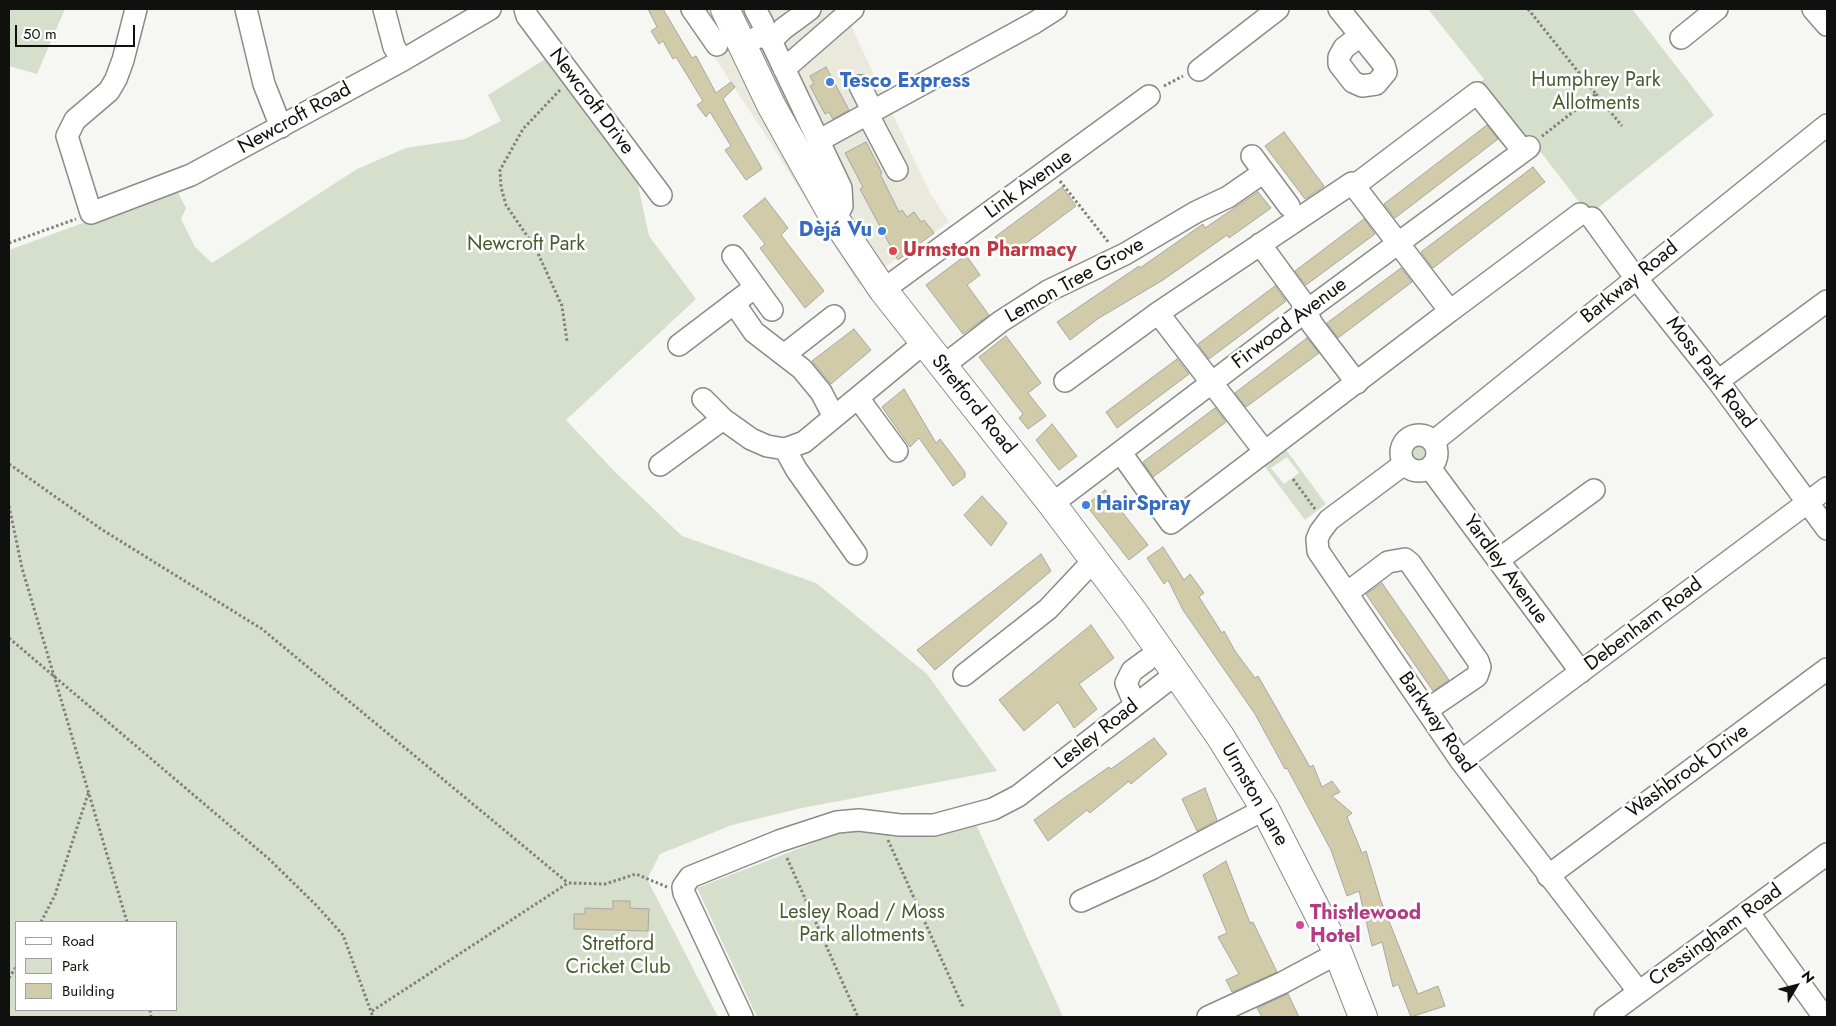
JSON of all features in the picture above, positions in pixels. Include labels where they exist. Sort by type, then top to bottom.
[{"type":"main road","name":"Stretford Road","points":[[726,9],[748,51],[775,113],[835,218],[883,290],[1052,504],[1115,589]]},
{"type":"main road","name":"Urmston Lane","points":[[1115,589],[1177,673],[1264,809],[1338,953],[1362,1017]]},
{"type":"street","points":[[91,213],[68,143],[69,130],[76,120],[109,91],[116,79],[123,60],[136,9]]},
{"type":"street","points":[[246,9],[264,84],[281,126]]},
{"type":"street","points":[[384,9],[394,47],[403,60]]},
{"type":"street","name":"Newcroft Road","points":[[91,213],[191,175],[403,60],[490,9]]},
{"type":"street","name":"Newcroft Drive","points":[[525,9],[527,16],[660,195]]},
{"type":"street","name":"Stretford Road","points":[[692,9],[748,51],[784,69],[842,192],[842,206],[835,218]]},
{"type":"street","points":[[748,51],[763,24],[755,9]]},
{"type":"street","points":[[748,51],[810,9]]},
{"type":"street","points":[[784,69],[852,9]]},
{"type":"street","points":[[818,141],[1034,23],[1056,9]]},
{"type":"street","points":[[1199,70],[1278,9]]},
{"type":"street","points":[[1339,9],[1360,36]]},
{"type":"street","points":[[1681,38],[1717,9]]},
{"type":"street","points":[[1813,9],[1827,24]]},
{"type":"street","points":[[860,86],[869,112],[897,170]]},
{"type":"street","points":[[1354,186],[1477,93],[1526,149]]},
{"type":"street","name":"Link Avenue","points":[[883,290],[1149,96]]},
{"type":"street","name":"Barkway Road","points":[[1433,442],[1827,125]]},
{"type":"street","name":"Firwood Avenue","points":[[1052,504],[1306,311],[1526,149]]},
{"type":"street","name":"Lemon Tree Grove","points":[[943,366],[1000,322],[1048,291],[1125,254],[1196,212],[1228,197],[1258,164],[1290,206]]},
{"type":"street","points":[[1065,381],[1158,313],[1352,183],[1450,311],[1171,523],[1120,453]]},
{"type":"street","name":"Moss Park Road","points":[[1450,311],[1586,216],[1718,382],[1827,530]]},
{"type":"street","points":[[1260,244],[1301,300],[1312,324],[1356,383]]},
{"type":"street","points":[[733,256],[754,288],[772,310]]},
{"type":"street","points":[[679,345],[754,288]]},
{"type":"street","points":[[1718,382],[1827,301]]},
{"type":"street","points":[[734,303],[754,332],[802,369],[821,392],[834,417]]},
{"type":"street","points":[[1158,313],[1265,452]]},
{"type":"street","points":[[784,355],[834,316]]},
{"type":"street","points":[[703,399],[722,418],[751,439],[767,446],[785,449],[804,442],[924,343]]},
{"type":"street","points":[[858,398],[897,451]]},
{"type":"street","points":[[660,465],[722,418]]},
{"type":"street","points":[[1423,436],[1433,442],[1437,453],[1436,459],[1430,468],[1424,471],[1413,471],[1404,464],[1401,452],[1406,441],[1411,437],[1423,436]]},
{"type":"street","points":[[785,449],[796,470],[856,554]]},
{"type":"street","name":"Barkway Road","points":[[1404,464],[1327,523],[1317,539],[1318,551],[1461,761],[1639,992]]},
{"type":"street","name":"Yardley Avenue","points":[[1430,468],[1581,672]]},
{"type":"street","name":"Debenham Road","points":[[1461,761],[1827,488]]},
{"type":"street","points":[[1498,560],[1594,490]]},
{"type":"street","points":[[1347,593],[1388,562],[1405,559],[1410,563],[1472,653],[1480,667],[1477,676],[1427,710]]},
{"type":"street","points":[[964,676],[1048,609],[1094,560]]},
{"type":"street","points":[[1135,705],[1126,683],[1132,671],[1147,660]]},
{"type":"street","name":"Washbrook Drive","points":[[1548,876],[1827,669]]},
{"type":"street","name":"Lesley Road","points":[[684,894],[683,887],[690,877],[779,841],[837,822],[858,820],[900,825],[934,825],[993,809],[1018,796],[1177,673]]},
{"type":"street","points":[[1081,901],[1153,868],[1264,809]]},
{"type":"street","name":"Cressingham Road","points":[[1605,1017],[1827,854]]},
{"type":"street","points":[[684,894],[742,1017]]},
{"type":"street","points":[[1748,912],[1824,1017]]},
{"type":"street","points":[[1208,1017],[1282,983],[1338,953]]},
{"type":"path","points":[[1528,9],[1622,126]]},
{"type":"path","points":[[1149,96],[1159,88],[1199,70]]},
{"type":"path","points":[[567,341],[559,298],[536,249],[506,205],[501,187],[500,170],[523,129],[573,78]]},
{"type":"path","points":[[1526,149],[1596,94]]},
{"type":"path","points":[[1051,169],[1111,246]]},
{"type":"path","points":[[9,243],[91,213]]},
{"type":"path","points":[[9,464],[101,529],[262,629],[568,883]]},
{"type":"path","points":[[1293,479],[1327,523]]},
{"type":"path","points":[[9,506],[22,568],[57,680],[127,921]]},
{"type":"path","points":[[9,638],[268,859],[317,906],[342,935],[373,1017]]},
{"type":"path","points":[[41,921],[54,895],[89,790]]},
{"type":"path","points":[[880,822],[963,1008]]},
{"type":"path","points":[[779,841],[858,1017]]},
{"type":"path","points":[[372,1012],[568,883],[605,884],[636,874],[684,894]]},
{"type":"shaded area","points":[[683,9],[843,9],[930,193],[949,222],[859,285],[770,142]]},
{"type":"green space","points":[[9,9],[65,9],[37,74],[9,66]]},
{"type":"green space","name":"Humphrey Park Allotments","points":[[1428,9],[1632,9],[1714,115],[1589,215],[1530,138],[1521,144],[1476,86],[1484,79]]},
{"type":"green space","points":[[547,58],[637,180],[649,236],[696,299],[566,420],[616,473],[682,536],[816,583],[927,674],[997,771],[802,808],[732,825],[660,854],[647,879],[718,1017],[9,1017],[9,250],[176,189],[186,208],[181,219],[195,247],[212,263],[357,169],[406,148],[465,139],[501,121],[488,95]]},
{"type":"green space","points":[[1415,443],[1423,443],[1429,449],[1429,457],[1423,463],[1415,463],[1409,457],[1409,449]]},
{"type":"green space","points":[[1284,447],[1326,504],[1305,520],[1262,463]],"holes":[[[1287,457],[1299,473],[1284,484],[1271,468]]]},
{"type":"green space","name":"Lesley Road / Moss Park allotments","points":[[976,824],[1063,1017],[757,1017],[697,888],[839,833]]},
{"type":"building","points":[[648,9],[663,9],[692,58],[696,56],[716,93],[731,82],[735,87],[723,99],[762,169],[746,180],[725,150],[731,146],[710,112],[706,117],[697,105],[703,101],[676,57],[673,59],[663,41],[659,44],[651,31],[657,27]]},
{"type":"building","points":[[826,67],[849,110],[833,119],[829,112],[825,114],[810,86],[814,84],[810,76]]},
{"type":"building","points":[[1487,125],[1498,139],[1395,218],[1384,204]]},
{"type":"building","points":[[1284,132],[1324,186],[1305,199],[1265,146]]},
{"type":"building","points":[[866,142],[899,212],[902,210],[907,217],[914,212],[921,222],[924,220],[934,233],[898,260],[860,189],[863,187],[845,153]]},
{"type":"building","points":[[1533,167],[1545,182],[1433,268],[1421,252]]},
{"type":"building","points":[[1062,187],[1076,206],[1009,256],[995,237]]},
{"type":"building","points":[[1258,192],[1271,208],[1229,238],[1227,235],[1163,280],[1099,318],[1070,340],[1057,322],[1203,224],[1205,228]]},
{"type":"building","points":[[765,198],[788,228],[781,235],[824,291],[805,308],[760,248],[765,244],[743,216]]},
{"type":"building","points":[[1364,219],[1375,234],[1306,285],[1295,271]]},
{"type":"building","points":[[966,255],[980,275],[967,285],[989,315],[963,334],[926,285]]},
{"type":"building","points":[[1401,268],[1412,282],[1338,338],[1327,323]]},
{"type":"building","points":[[1275,286],[1286,301],[1209,359],[1198,344]]},
{"type":"building","points":[[854,329],[871,350],[831,384],[812,361]]},
{"type":"building","points":[[1006,336],[1041,383],[1028,393],[1046,416],[1028,429],[1019,418],[1023,414],[979,357]]},
{"type":"building","points":[[1307,338],[1319,353],[1246,407],[1235,393]]},
{"type":"building","points":[[1177,359],[1189,374],[1117,428],[1106,412]]},
{"type":"building","points":[[904,389],[936,443],[940,439],[965,472],[965,477],[953,486],[919,438],[910,447],[882,407]]},
{"type":"building","points":[[1215,408],[1226,422],[1153,477],[1143,462]]},
{"type":"building","points":[[1052,424],[1077,456],[1059,470],[1036,440]]},
{"type":"building","points":[[1105,490],[1148,545],[1129,560],[1086,505]]},
{"type":"building","points":[[982,496],[1007,523],[991,546],[964,515]]},
{"type":"building","points":[[1163,547],[1184,580],[1190,574],[1204,593],[1199,597],[1222,633],[1224,631],[1235,651],[1255,678],[1258,676],[1310,767],[1313,765],[1322,787],[1332,781],[1340,792],[1332,796],[1352,813],[1347,817],[1362,853],[1366,851],[1381,901],[1418,994],[1438,986],[1445,1006],[1411,1017],[1398,984],[1393,987],[1382,942],[1372,946],[1359,891],[1347,896],[1331,850],[1287,768],[1285,769],[1255,714],[1183,610],[1168,580],[1164,584],[1147,558]]},
{"type":"building","points":[[1041,554],[1051,571],[935,670],[917,650]]},
{"type":"building","points":[[1382,583],[1449,680],[1433,691],[1366,594]]},
{"type":"building","points":[[1091,625],[1114,658],[1079,684],[1097,709],[1074,728],[1058,702],[1024,731],[999,700]]},
{"type":"building","points":[[1154,738],[1167,754],[1131,784],[1129,781],[1090,813],[1087,810],[1048,841],[1034,820]]},
{"type":"building","points":[[1205,788],[1217,820],[1197,831],[1182,799]]},
{"type":"building","points":[[1226,861],[1250,923],[1253,922],[1277,972],[1232,992],[1226,980],[1239,974],[1218,937],[1227,933],[1203,875]]},
{"type":"building","points":[[613,901],[630,901],[630,908],[649,909],[648,931],[574,929],[574,914],[585,914],[585,908],[613,909]]},
{"type":"building","points":[[1288,994],[1299,1017],[1262,1017],[1257,1008]]},
{"type":"place","name":"Tesco Express","points":[[830,82]]},
{"type":"place","name":"Dèjá Vu","points":[[882,231]]},
{"type":"place","name":"Urmston Pharmacy","points":[[893,251]]},
{"type":"place","name":"HairSpray","points":[[1086,505]]},
{"type":"place","name":"Thistlewood Hotel","points":[[1300,925]]},
{"type":"park label","name":"Newcroft Park","points":[[526,245]]},
{"type":"park label","name":"Stretford Cricket Club","points":[[618,956]]}]
